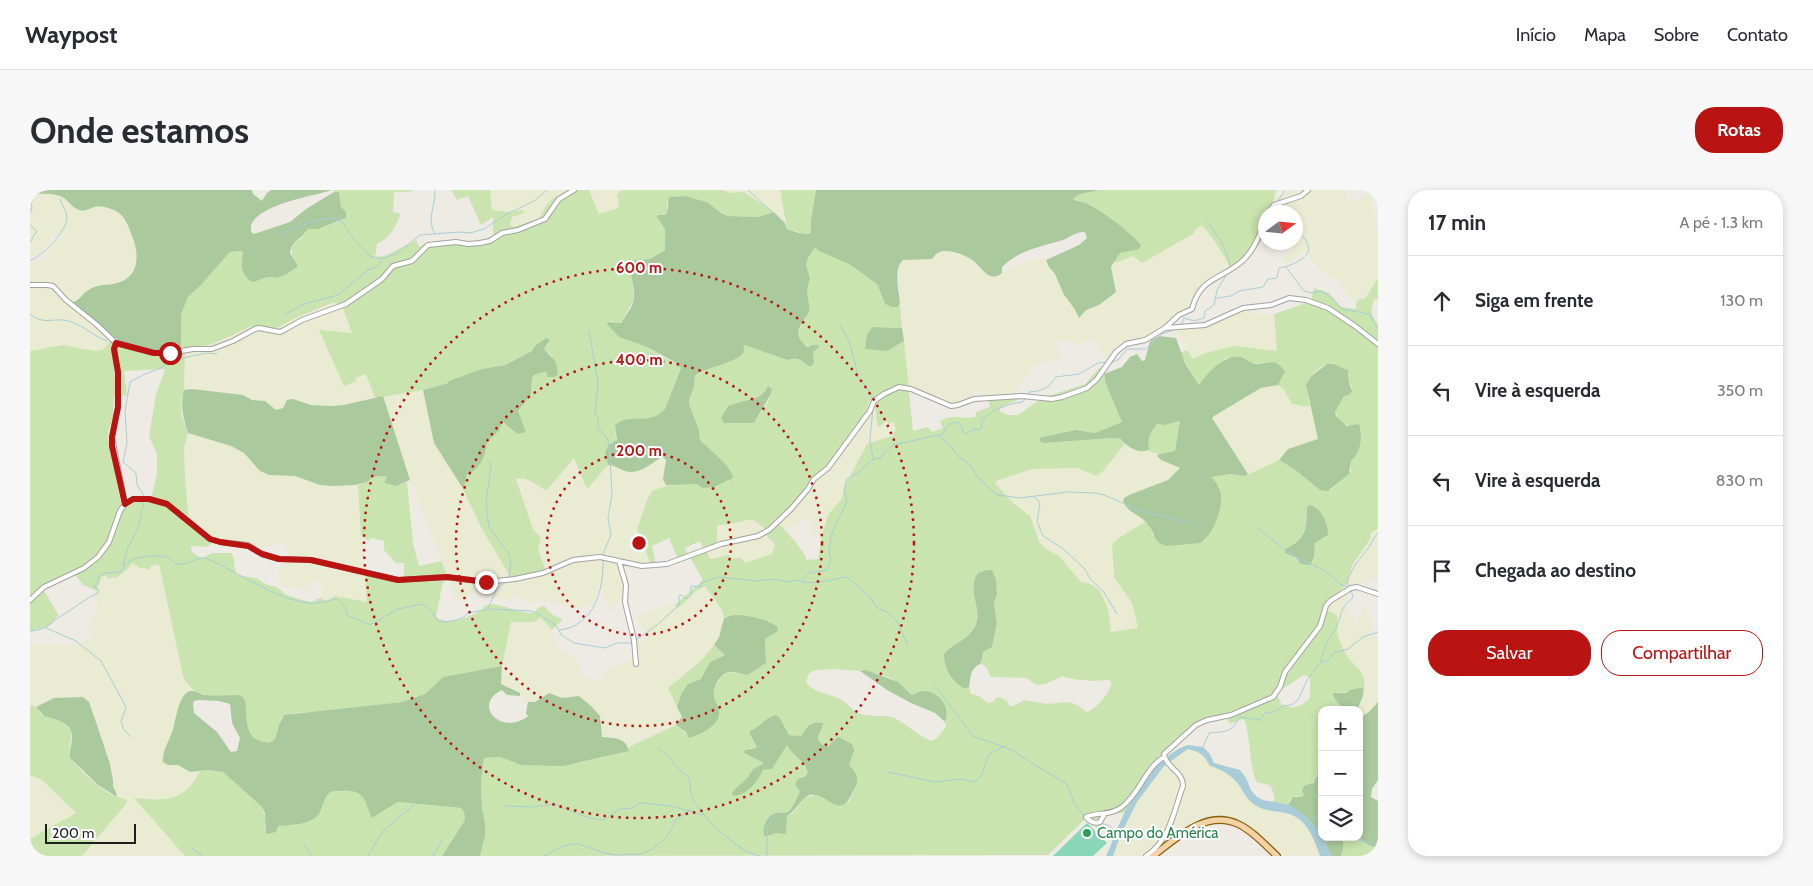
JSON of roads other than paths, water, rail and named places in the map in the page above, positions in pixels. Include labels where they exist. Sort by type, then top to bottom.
[{"type":"main road","points":[[1153,856],[1202,822],[1222,819],[1239,824],[1257,837],[1277,856]]},
{"type":"street","points":[[30,286],[53,286],[66,300],[116,343],[154,353],[212,349],[259,328],[272,331],[284,330],[302,320],[346,304],[382,279],[393,266],[412,261],[428,245],[456,242],[468,244],[490,241],[502,233],[518,230],[545,219],[559,199],[574,190]]},
{"type":"street","points":[[1274,205],[1301,196],[1308,190]]},
{"type":"street","points":[[30,600],[44,587],[84,568],[98,557],[109,542],[120,511],[125,504],[133,499],[149,499],[167,504],[210,539],[248,546],[262,554],[279,559],[311,560],[398,580],[447,577],[486,582],[515,579],[543,573],[573,560],[600,557],[642,566],[667,564],[721,544],[758,536],[769,530],[791,509],[814,479],[828,468],[870,411],[874,401],[899,387],[911,389],[951,406],[958,406],[974,399],[1022,396],[1052,399],[1087,388],[1097,379],[1116,352],[1126,344],[1145,340],[1165,328],[1179,315],[1192,309],[1198,291],[1222,273],[1240,263],[1258,239]]},
{"type":"street","points":[[1165,328],[1205,325],[1243,308],[1271,305],[1289,298],[1306,300],[1328,308],[1378,344]]},
{"type":"street","points":[[116,343],[114,349],[118,372],[118,407],[112,437],[125,504]]},
{"type":"street","points":[[620,561],[626,585],[625,602],[634,640],[636,664]]},
{"type":"street","points":[[1164,758],[1164,754],[1196,725],[1207,720],[1231,715],[1273,697],[1280,687],[1284,672],[1320,626],[1326,606],[1330,601],[1351,588],[1378,594]]},
{"type":"street","points":[[1146,856],[1165,837],[1183,786],[1182,779],[1164,758]]},
{"type":"street","points":[[1104,815],[1116,811],[1124,805],[1146,779],[1150,770],[1159,760],[1164,758]]},
{"type":"water","points":[[1188,745],[1203,747],[1210,754],[1214,763],[1240,770],[1257,797],[1263,800],[1290,805],[1301,813],[1318,830],[1318,841],[1325,841],[1331,856],[1320,856],[1310,832],[1298,818],[1287,813],[1267,810],[1252,803],[1231,777],[1210,766],[1204,756],[1188,749],[1164,766],[1137,802],[1121,834],[1113,856],[1106,856],[1121,820],[1140,787],[1167,757]]},
{"type":"waterway","points":[[435,190],[431,217],[432,228],[435,234]]},
{"type":"waterway","points":[[279,234],[321,219],[336,218],[343,223],[354,240],[370,256],[382,259],[398,253],[420,235],[470,233],[484,229],[507,214],[534,201],[547,190]]},
{"type":"waterway","points":[[748,190],[781,220]]},
{"type":"waterway","points":[[1278,201],[1285,190]]},
{"type":"waterway","points":[[30,260],[47,249],[66,223],[67,216],[60,199]]},
{"type":"waterway","points":[[30,213],[33,200]]},
{"type":"waterway","points":[[1207,221],[1224,248],[1230,267]]},
{"type":"waterway","points":[[30,225],[37,231],[30,242]]},
{"type":"waterway","points":[[1215,300],[1231,296],[1239,291],[1263,287],[1268,279],[1277,278],[1279,268],[1298,262],[1306,255],[1308,246],[1303,237]]},
{"type":"waterway","points":[[284,315],[304,304],[338,295],[368,270],[377,267],[382,260]]},
{"type":"waterway","points":[[1286,267],[1304,291],[1311,293],[1322,291],[1342,309],[1369,314],[1378,329]]},
{"type":"waterway","points":[[1181,325],[1184,318],[1194,321],[1204,318],[1205,311],[1214,305],[1217,290],[1227,274]]},
{"type":"waterway","points":[[30,314],[40,320],[63,320],[73,323],[107,341]]},
{"type":"waterway","points":[[840,325],[849,341],[859,379],[866,386],[873,399]]},
{"type":"waterway","points":[[1111,363],[1119,359],[1127,349],[1146,349],[1162,334],[1176,329]]},
{"type":"waterway","points":[[589,331],[598,382],[595,413],[598,419],[598,427],[608,440],[610,457],[612,495],[608,518],[611,535],[603,554]]},
{"type":"waterway","points":[[145,497],[137,485],[136,473],[123,462],[127,443],[125,411],[130,382],[159,369],[173,360],[207,353],[217,354]]},
{"type":"waterway","points":[[801,582],[809,573],[827,570],[831,560],[829,551],[831,536],[847,501],[844,490],[847,479],[858,473],[871,461],[881,458],[893,445],[943,434],[946,427],[954,422],[961,425],[963,432],[966,434],[974,429],[980,430],[982,420],[991,413],[1011,404],[1023,402],[1029,392],[1048,387],[1056,377],[1079,374],[1098,363],[1107,362]]},
{"type":"waterway","points":[[873,408],[870,439],[873,459]]},
{"type":"waterway","points":[[939,436],[947,442],[959,457],[970,465],[979,479],[997,495],[1020,498],[1067,492],[1096,493],[1141,511],[1195,524]]},
{"type":"waterway","points":[[489,460],[491,466],[486,502],[489,527],[509,554],[511,562],[509,578]]},
{"type":"waterway","points":[[1034,497],[1040,504],[1037,521],[1043,536],[1062,548],[1084,568],[1091,580],[1103,591],[1117,614]]},
{"type":"waterway","points":[[123,566],[128,547],[138,528],[144,501]]},
{"type":"waterway","points":[[1255,526],[1293,556],[1330,574],[1340,584],[1347,587]]},
{"type":"waterway","points":[[1349,587],[1347,583],[1351,573],[1378,533]]},
{"type":"waterway","points":[[30,631],[45,627],[98,593],[99,590],[94,587],[99,581],[99,576],[105,573],[121,572],[127,563],[133,559],[155,556],[166,557],[179,564],[206,558],[257,585],[298,601],[313,603],[337,599],[345,607],[347,615],[370,625],[398,609],[423,604],[432,611],[437,620],[445,622],[457,620],[468,613],[489,609],[531,611],[554,624],[561,635],[574,643],[605,648],[617,643],[631,643]]},
{"type":"waterway","points":[[560,630],[581,622],[595,605],[601,583],[603,560]]},
{"type":"waterway","points":[[636,640],[657,625],[679,605],[679,596],[682,595],[688,598],[691,595],[691,586],[701,587],[701,583],[719,577],[757,581],[772,579],[788,582],[795,580],[801,582],[821,582],[847,577],[871,598],[876,607],[887,612],[897,621],[907,644]]},
{"type":"waterway","points":[[488,609],[497,588],[506,582]]},
{"type":"waterway","points":[[1203,747],[1209,733],[1223,732],[1232,728],[1239,717],[1260,720],[1265,713],[1291,705],[1298,700],[1307,680],[1320,663],[1326,644],[1337,626],[1343,608],[1353,597],[1351,590]]},
{"type":"waterway","points":[[46,628],[76,641],[101,661],[126,707],[121,722],[124,730],[131,737]]},
{"type":"waterway","points":[[1320,663],[1329,660],[1333,653],[1348,649],[1363,637],[1378,632]]},
{"type":"waterway","points":[[933,683],[973,736],[1012,750],[1066,783],[1074,803],[1083,814]]},
{"type":"waterway","points":[[888,772],[935,782],[961,779],[975,782],[981,776],[989,754],[1005,746]]},
{"type":"waterway","points":[[658,748],[687,776],[693,800],[713,825],[742,849],[760,856]]},
{"type":"waterway","points":[[506,806],[532,807],[554,804],[586,817],[599,820],[605,819],[619,809],[632,808],[640,803],[671,806],[704,815]]},
{"type":"waterway","points":[[368,856],[382,832],[414,805]]},
{"type":"waterway","points":[[544,856],[563,846],[573,844],[616,855],[642,854],[661,842],[668,835],[676,820],[690,810]]},
{"type":"waterway","points":[[767,856],[767,827],[779,812]]},
{"type":"waterway","points":[[1305,817],[1318,819]]},
{"type":"waterway","points":[[1101,823],[1110,826],[1116,833]]},
{"type":"waterway","points":[[433,856],[442,840]]},
{"type":"waterway","points":[[1362,841],[1378,846]]},
{"type":"waterway","points":[[304,843],[311,856]]},
{"type":"waterway","points":[[190,847],[203,856]]},
{"type":"place","name":"Campo do América","points":[[1087,833]]}]
